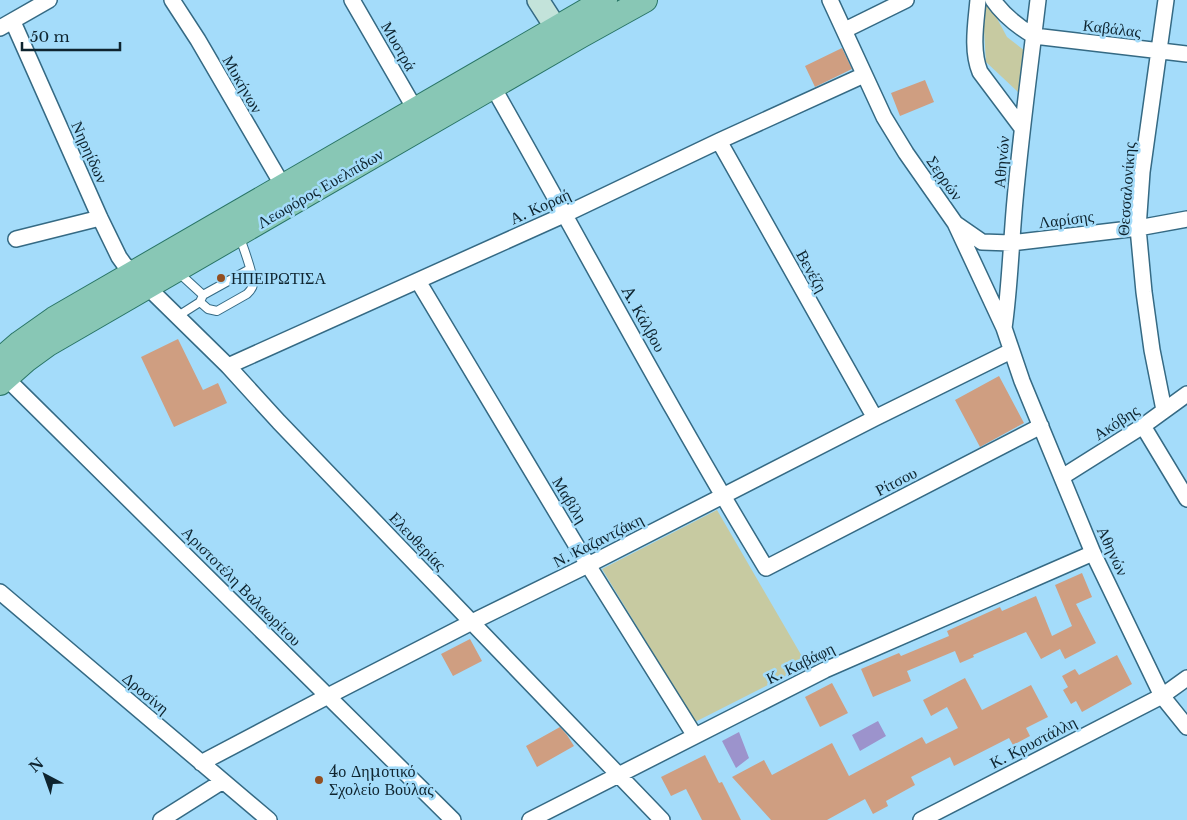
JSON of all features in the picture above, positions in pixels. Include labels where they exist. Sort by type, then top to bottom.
[{"type":"main road","name":"Λεωφόρος Ευελπίδων","points":[[141,280],[177,271],[493,87],[605,0]]},
{"type":"main road","name":"Λεωφόρος Ευελπίδων","points":[[2,374],[20,343],[54,319],[141,280],[283,186],[415,109],[561,36],[646,0]]},
{"type":"street","points":[[6,25],[49,0]]},
{"type":"street","name":"Μυκήνων","points":[[172,0],[198,40],[283,186]]},
{"type":"street","name":"Μυστρά","points":[[352,0],[415,109]]},
{"type":"street","points":[[538,0],[561,36]]},
{"type":"street","name":"Σερρών","points":[[830,0],[888,124],[955,223],[1004,328],[1022,381]]},
{"type":"street","points":[[845,30],[906,0]]},
{"type":"street","points":[[978,0],[975,54],[980,72],[1022,128]]},
{"type":"street","points":[[993,0],[1002,12],[1018,27],[1034,36]]},
{"type":"street","name":"Αθηνών","points":[[1004,328],[1010,289],[1011,243],[1022,128],[1038,0]]},
{"type":"street","name":"Θεσσαλονίκης","points":[[1164,410],[1152,350],[1138,228],[1142,172],[1166,0]]},
{"type":"street","name":"Νηρηίδων","points":[[6,25],[119,257],[141,280]]},
{"type":"street","name":"Καβάλας","points":[[1034,36],[1187,54]]},
{"type":"street","name":"Α. Κοραή","points":[[228,366],[566,214],[864,75]]},
{"type":"street","name":"A. Κάλβου","points":[[493,87],[566,214],[723,497],[766,568]]},
{"type":"street","name":"Βενέζη","points":[[719,141],[875,418]]},
{"type":"street","points":[[16,239],[100,218]]},
{"type":"street","name":"Λαρίσης","points":[[955,223],[982,242],[1011,243],[1138,228],[1187,219]]},
{"type":"street","name":"Ελευθερίας","points":[[141,280],[228,366],[279,422],[620,774],[662,820]]},
{"type":"street","name":"Μαβίλη","points":[[418,281],[588,565],[695,736]]},
{"type":"street","name":"Ν. Καζαντζάκη","points":[[201,763],[472,622],[1011,351]]},
{"type":"street","name":"Αριστοτέλη Βαλαωρίτου","points":[[2,374],[454,820]]},
{"type":"street","name":"Αθηνών","points":[[1022,381],[1093,553],[1162,696],[1187,727]]},
{"type":"street","name":"Ακόβης","points":[[1062,478],[1143,426],[1187,394]]},
{"type":"street","name":"Ρίτσου","points":[[766,568],[1041,426]]},
{"type":"street","points":[[1143,426],[1187,499]]},
{"type":"street","name":"Κ. Καβάφη","points":[[530,820],[826,670],[1093,553]]},
{"type":"street","name":"Δροσίνη","points":[[0,592],[269,820]]},
{"type":"street","name":"Κ. Κρυστάλλη","points":[[921,820],[1162,696],[1187,678]]},
{"type":"street","points":[[161,820],[222,781]]},
{"type":"lane","points":[[177,271],[202,299],[208,309],[217,311],[247,294],[253,286],[250,269],[239,234]]},
{"type":"lane","points":[[178,316],[250,269]]},
{"type":"green space","points":[[982,0],[987,0],[1007,37],[1025,51],[1020,94],[986,62]]},
{"type":"green space","points":[[717,510],[807,665],[695,722],[602,569]]},
{"type":"shaded area","points":[[878,721],[886,736],[860,751],[852,735]]},
{"type":"shaded area","points":[[739,732],[749,758],[736,768],[722,741]]},
{"type":"building","points":[[842,48],[852,69],[815,87],[805,66]]},
{"type":"building","points":[[925,80],[934,102],[900,116],[891,93]]},
{"type":"building","points":[[178,339],[203,390],[218,383],[227,403],[174,427],[141,357]]},
{"type":"building","points":[[999,376],[1024,423],[980,447],[955,400]]},
{"type":"building","points":[[1082,573],[1092,597],[1076,604],[1096,643],[1065,659],[1060,649],[1041,659],[1026,632],[973,655],[974,657],[960,663],[955,651],[907,671],[911,681],[873,697],[861,669],[899,653],[901,656],[949,636],[947,631],[1000,607],[1002,611],[1036,596],[1052,636],[1072,626],[1055,585]]},
{"type":"building","points":[[470,639],[482,661],[453,676],[441,654]]},
{"type":"building","points":[[1117,655],[1132,684],[1082,712],[1076,701],[1071,704],[1063,690],[1068,687],[1062,676],[1075,669],[1079,675]]},
{"type":"building","points":[[965,678],[982,710],[1031,685],[1048,717],[1026,728],[1030,736],[1013,745],[1009,738],[954,766],[950,757],[911,777],[915,785],[886,801],[888,806],[873,814],[865,799],[827,820],[771,820],[732,777],[764,760],[772,775],[832,743],[849,776],[922,737],[926,744],[958,728],[947,707],[931,716],[923,700]]},
{"type":"building","points":[[832,683],[848,713],[820,727],[805,697]]},
{"type":"building","points":[[560,727],[574,746],[537,767],[526,746]]},
{"type":"building","points":[[705,755],[719,783],[722,782],[741,820],[702,820],[686,789],[671,796],[661,777]]},
{"type":"place","name":"ΗΠΕΙΡΩΤΙΣΑ","points":[[221,278]]},
{"type":"place","name":"4ο Δημοτικό Σχολείο Βούλας","points":[[319,780]]}]
